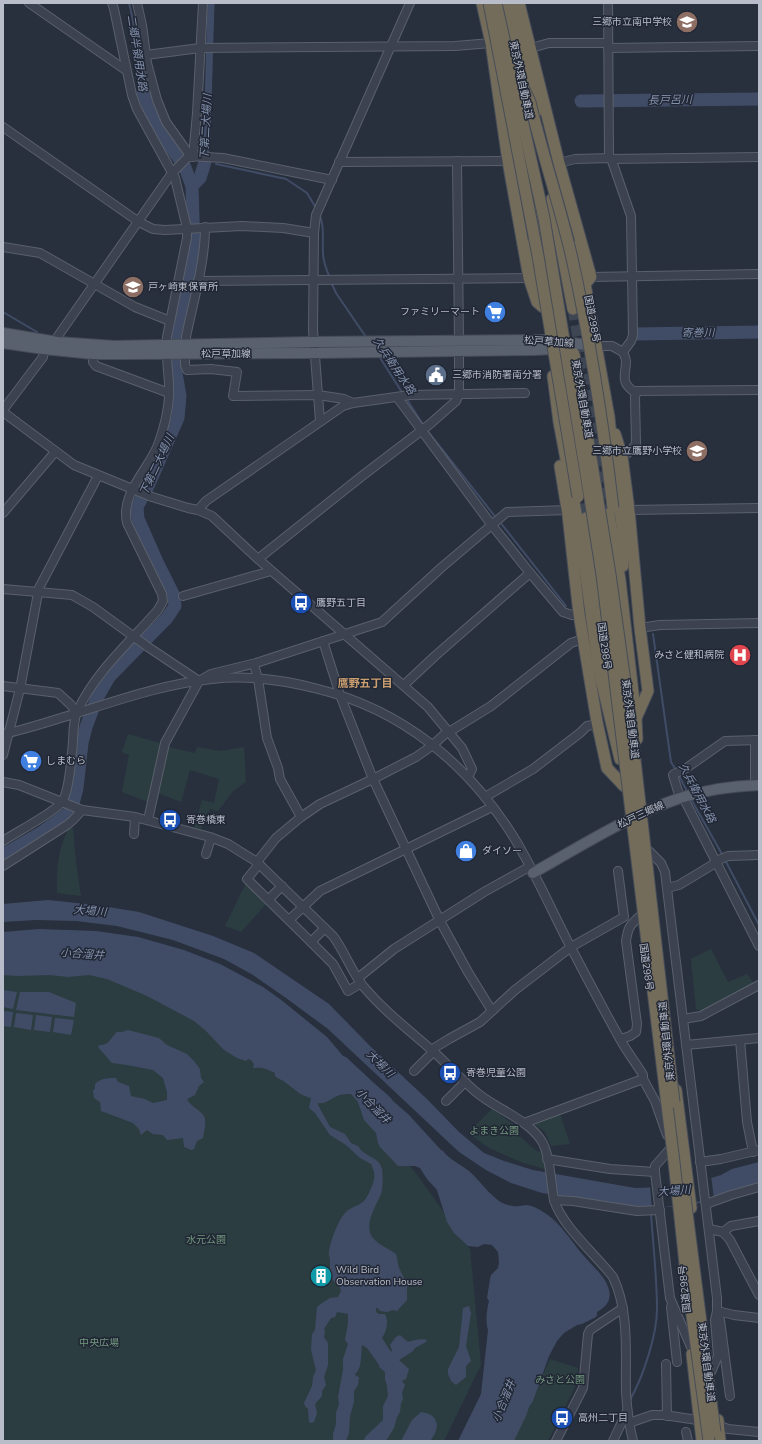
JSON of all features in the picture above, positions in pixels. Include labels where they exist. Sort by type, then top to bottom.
[{"type":"highway","points":[[482,3],[491,43],[508,161],[529,278],[537,302],[543,307]]},
{"type":"highway","points":[[488,3],[514,96],[537,210],[554,311]]},
{"type":"highway","points":[[488,3],[538,256],[578,497],[580,534]]},
{"type":"highway","name":"東京外環自動車道","points":[[496,3],[544,218],[597,545],[622,735],[685,1264],[708,1441]]},
{"type":"highway","name":"東京外環自動車道","points":[[504,3],[550,217],[598,491],[612,581],[631,725],[680,1154],[716,1441]]},
{"type":"highway","name":"国道298号","points":[[512,3],[532,86],[573,309]]},
{"type":"highway","points":[[519,3],[588,280]]},
{"type":"highway","points":[[522,85],[530,102],[571,254],[585,324],[604,436],[611,511],[623,564]]},
{"type":"highway","name":"国道298号","points":[[553,206],[574,247],[588,280],[609,416],[622,526],[623,564],[627,594],[628,653]]},
{"type":"highway","points":[[537,210],[532,257],[543,307],[563,443],[580,534],[600,671],[620,759]]},
{"type":"highway","points":[[609,416],[622,456],[648,691],[636,719]]},
{"type":"highway","points":[[563,443],[558,448],[558,452],[571,538],[579,614],[598,724],[607,768],[624,786]]},
{"type":"highway","name":"国道298号","points":[[611,511],[636,719],[638,756],[666,1012],[720,1441]]},
{"type":"highway","name":"国道298号","points":[[586,518],[629,820],[672,1173],[702,1441]]},
{"type":"main road","name":"松戸草加線","points":[[3,333],[57,342],[114,346],[315,353],[459,346],[597,346]]},
{"type":"main road","name":"松戸草加線","points":[[186,349],[313,342],[459,346]]},
{"type":"main road","name":"松戸草加線","points":[[3,343],[92,354],[167,349]]},
{"type":"main road","name":"松戸三郷線","points":[[531,870],[629,820],[682,798],[731,788],[757,785]]},
{"type":"street","points":[[29,3],[127,72]]},
{"type":"street","points":[[3,841],[63,802],[70,770],[77,713],[94,684],[117,654],[135,637],[158,610],[163,601],[162,594],[127,523],[126,512],[128,500],[132,490],[159,442],[168,408],[169,393],[167,349],[170,321],[184,252],[186,228],[177,186],[172,173],[137,109],[127,72],[112,3]]},
{"type":"street","points":[[137,3],[141,18],[151,81],[166,122],[193,157]]},
{"type":"street","points":[[193,157],[203,3]]},
{"type":"street","points":[[320,421],[313,342],[314,233],[316,215],[410,3]]},
{"type":"street","points":[[608,3],[610,159],[631,216],[633,335],[623,352]]},
{"type":"street","points":[[146,55],[201,48],[455,46],[491,43]]},
{"type":"street","points":[[531,48],[549,44],[608,46],[759,46]]},
{"type":"street","points":[[3,127],[139,222],[153,229],[166,230],[242,226],[284,228],[314,233]]},
{"type":"street","points":[[57,342],[58,336],[172,173],[193,157],[223,158],[332,180]]},
{"type":"street","points":[[559,163],[575,158],[759,157]]},
{"type":"street","points":[[258,559],[355,481],[430,424],[456,401],[459,394],[459,346],[456,161]]},
{"type":"street","points":[[339,162],[508,161]]},
{"type":"street","points":[[204,227],[205,236],[198,281],[186,338],[185,365],[187,370],[211,369],[237,372],[233,396],[318,395],[344,399],[353,403]]},
{"type":"street","points":[[3,247],[40,253],[134,307],[170,321]]},
{"type":"street","points":[[588,280],[632,276],[759,274]]},
{"type":"street","points":[[198,281],[529,278]]},
{"type":"street","points":[[597,346],[612,346],[623,352],[626,360],[624,377],[625,383],[633,391],[759,390]]},
{"type":"street","points":[[44,349],[43,357],[3,411],[74,465],[132,490],[198,510],[212,516],[271,571],[428,707],[462,748],[472,769],[468,777]]},
{"type":"street","points":[[92,354],[92,362],[96,366],[169,393]]},
{"type":"street","points":[[622,456],[628,453],[636,444],[635,397],[637,391]]},
{"type":"street","points":[[198,510],[206,501],[343,406],[410,394],[525,393]]},
{"type":"street","points":[[399,397],[491,524],[530,573],[563,612],[572,615],[579,614]]},
{"type":"street","points":[[3,513],[55,452]]},
{"type":"street","points":[[3,755],[6,733],[20,688],[37,592],[98,476]]},
{"type":"street","points":[[629,510],[759,508]]},
{"type":"street","points":[[148,820],[164,743],[199,681],[211,674],[254,664],[382,622],[491,524],[507,512],[567,510]]},
{"type":"street","points":[[183,596],[271,571]]},
{"type":"street","points":[[404,685],[530,573]]},
{"type":"street","points":[[3,589],[72,595],[94,607],[148,647],[199,681]]},
{"type":"street","points":[[640,628],[660,625],[759,623]]},
{"type":"street","points":[[531,870],[484,892],[394,949],[348,991],[333,964],[269,899],[247,879],[276,838],[301,817],[320,804],[373,779],[416,756],[433,745],[448,731],[491,706],[571,643],[583,639]]},
{"type":"street","points":[[323,641],[340,695],[373,779],[440,921],[468,972],[492,1011]]},
{"type":"street","points":[[254,664],[258,679],[266,732],[278,768],[280,779],[301,817]]},
{"type":"street","points":[[6,733],[156,689],[222,678],[284,681],[340,695],[386,714],[433,745],[468,777],[485,797],[514,837],[571,947],[621,1039],[643,1075],[643,1079],[655,1101],[667,1135]]},
{"type":"street","points":[[3,686],[58,693],[77,713]]},
{"type":"street","points":[[485,797],[533,769],[587,726],[598,724]]},
{"type":"street","points":[[757,785],[757,740],[725,741],[673,776],[682,798],[717,862],[759,946]]},
{"type":"street","points":[[3,782],[19,785],[80,809],[135,817],[211,838],[228,844],[258,863],[340,946],[360,981],[389,1013],[487,1101],[524,1123],[540,1139],[545,1148],[553,1198],[560,1213],[568,1225],[613,1278],[618,1287],[625,1323],[627,1412],[633,1441]]},
{"type":"street","points":[[289,920],[320,891],[492,807]]},
{"type":"street","points":[[3,866],[67,825],[73,820],[80,809]]},
{"type":"street","points":[[134,834],[135,817]]},
{"type":"street","points":[[206,854],[211,838]]},
{"type":"street","points":[[649,851],[664,869],[709,1229],[717,1298],[715,1320],[718,1356],[711,1372]]},
{"type":"street","points":[[667,888],[679,885],[726,856],[759,855]]},
{"type":"street","points":[[414,1071],[432,1051],[449,1039],[480,1022],[515,990],[571,947],[624,917],[618,870]]},
{"type":"street","points":[[269,899],[282,886]]},
{"type":"street","points":[[621,1039],[636,1032],[637,1024],[626,941],[627,930],[630,925],[640,916]]},
{"type":"street","points":[[618,921],[630,925]]},
{"type":"street","points":[[311,942],[324,929]]},
{"type":"street","points":[[333,964],[346,956]]},
{"type":"street","points":[[683,1019],[701,1016],[759,985]]},
{"type":"street","points":[[686,1045],[759,1038]]},
{"type":"street","points":[[701,1165],[756,1151],[747,1122],[740,1040]]},
{"type":"street","points":[[524,1123],[643,1079]]},
{"type":"street","points":[[446,1101],[465,1082]]},
{"type":"street","points":[[669,1150],[655,1166],[655,1172],[677,1362]]},
{"type":"street","points":[[548,1162],[610,1169],[655,1172]]},
{"type":"street","points":[[706,1204],[731,1194],[759,1187]]},
{"type":"street","points":[[553,1198],[637,1211],[660,1210]]},
{"type":"street","points":[[723,1232],[731,1226],[759,1221]]},
{"type":"street","points":[[709,1229],[723,1232],[730,1240],[759,1295]]},
{"type":"street","points":[[670,1298],[691,1347]]},
{"type":"street","points":[[556,1441],[583,1388],[588,1334],[590,1330],[623,1308]]},
{"type":"street","points":[[717,1311],[726,1314],[759,1318]]},
{"type":"street","points":[[717,1311],[720,1320],[730,1396]]},
{"type":"street","points":[[666,1364],[667,1416]]},
{"type":"street","points":[[613,1441],[627,1412]]},
{"type":"street","points":[[629,1423],[652,1415],[667,1416],[699,1420],[728,1429],[759,1432]]},
{"type":"street","points":[[686,1432],[688,1441]]},
{"type":"green space","points":[[128,734],[160,743],[148,802],[122,792],[129,755],[122,752]]},
{"type":"green space","points":[[169,747],[195,753],[197,747],[220,751],[244,747],[246,782],[233,791],[218,811],[210,809],[201,829],[194,828],[202,800],[214,803],[219,779],[190,770],[181,802],[158,793]]},
{"type":"green space","points":[[73,828],[81,896],[57,893],[60,853],[68,829]]},
{"type":"green space","points":[[247,881],[267,903],[241,932],[225,926]]},
{"type":"green space","points":[[711,949],[728,982],[747,974],[753,982],[752,985],[702,1011],[696,1009],[691,959]]},
{"type":"green space","name":"水元公園","points":[[3,958],[96,964],[349,1090],[418,1176],[470,1249],[481,1365],[444,1441],[3,1441]]},
{"type":"green space","name":"よまき公園","points":[[492,1109],[519,1128],[515,1132],[535,1150],[542,1153],[545,1169],[523,1163],[489,1148],[468,1133]]},
{"type":"green space","points":[[560,1114],[570,1144],[551,1146],[545,1132],[533,1123]]},
{"type":"green space","name":"みさと公園","points":[[550,1359],[578,1368],[577,1383],[548,1441],[514,1441]]},
{"type":"water","name":"大場川","points":[[48,900],[96,905],[139,912],[213,936],[254,953],[329,1004],[459,1132],[484,1153],[504,1161],[533,1170],[635,1188],[689,1185],[721,1175],[732,1169],[759,1162],[759,1183],[693,1205],[636,1207],[542,1193],[511,1183],[486,1170],[459,1152],[328,1029],[253,975],[224,959],[173,940],[117,926],[76,921],[36,920],[3,922],[3,904]]},
{"type":"water","name":"小合溜井","points":[[39,929],[96,931],[138,937],[184,950],[220,964],[263,987],[327,1037],[343,1056],[346,1057],[409,1115],[441,1150],[469,1171],[495,1198],[510,1205],[528,1205],[547,1214],[559,1225],[602,1276],[609,1290],[610,1297],[605,1306],[597,1312],[596,1317],[577,1325],[564,1333],[557,1341],[549,1356],[533,1401],[514,1441],[458,1441],[481,1394],[488,1330],[486,1319],[489,1301],[487,1298],[491,1275],[498,1268],[498,1252],[492,1245],[484,1244],[478,1247],[468,1246],[454,1233],[447,1222],[437,1190],[420,1168],[415,1166],[398,1166],[380,1147],[376,1133],[364,1120],[358,1102],[351,1094],[339,1095],[326,1102],[318,1103],[318,1105],[330,1127],[345,1134],[351,1143],[358,1146],[364,1153],[375,1159],[382,1169],[382,1191],[370,1219],[369,1225],[373,1238],[382,1246],[396,1254],[399,1268],[407,1284],[407,1300],[397,1311],[380,1311],[376,1308],[376,1312],[379,1314],[385,1314],[387,1320],[386,1329],[382,1338],[391,1352],[392,1350],[390,1345],[396,1337],[400,1335],[408,1342],[420,1339],[427,1340],[399,1360],[409,1369],[406,1379],[402,1381],[405,1385],[402,1393],[403,1399],[400,1412],[394,1428],[386,1441],[363,1441],[366,1436],[383,1420],[383,1406],[388,1396],[385,1372],[379,1367],[367,1348],[362,1345],[360,1365],[355,1374],[359,1377],[358,1385],[354,1391],[354,1402],[350,1416],[349,1433],[346,1441],[333,1441],[336,1413],[339,1404],[338,1397],[343,1370],[343,1359],[348,1344],[345,1340],[348,1314],[337,1312],[335,1317],[331,1318],[324,1329],[324,1337],[328,1343],[328,1365],[324,1377],[326,1385],[322,1391],[322,1396],[315,1404],[317,1413],[314,1422],[309,1422],[308,1409],[304,1403],[312,1386],[313,1377],[316,1370],[311,1350],[312,1334],[315,1330],[317,1307],[330,1298],[338,1297],[341,1291],[339,1285],[333,1281],[331,1274],[329,1254],[332,1239],[340,1220],[345,1213],[364,1201],[369,1193],[374,1179],[374,1172],[371,1164],[360,1158],[346,1145],[330,1135],[315,1113],[309,1108],[311,1098],[304,1096],[276,1077],[275,1073],[264,1068],[253,1068],[254,1064],[251,1060],[248,1059],[246,1061],[237,1058],[224,1050],[194,1021],[147,996],[107,979],[89,975],[68,977],[50,975],[3,975],[3,932]]},
{"type":"water","points":[[3,990],[17,992],[13,1009],[3,1007]]},
{"type":"water","points":[[20,992],[49,992],[76,1003],[74,1017],[16,1010]]},
{"type":"water","points":[[3,1011],[13,1012],[11,1027],[3,1026]]},
{"type":"water","points":[[16,1013],[33,1015],[31,1030],[14,1027]]},
{"type":"water","points":[[36,1015],[52,1017],[50,1032],[34,1030]]},
{"type":"water","points":[[55,1018],[74,1020],[71,1035],[53,1032]]},
{"type":"water","points":[[128,1030],[159,1038],[167,1045],[187,1054],[200,1069],[201,1078],[204,1082],[199,1086],[195,1095],[187,1099],[191,1105],[204,1116],[205,1119],[203,1138],[197,1141],[194,1149],[191,1150],[184,1147],[183,1138],[167,1140],[163,1135],[153,1134],[147,1130],[141,1135],[139,1129],[133,1123],[101,1111],[100,1102],[94,1098],[93,1091],[95,1084],[105,1079],[116,1078],[118,1082],[129,1086],[131,1096],[145,1099],[153,1103],[167,1100],[167,1092],[163,1078],[153,1070],[112,1063],[98,1047],[106,1044],[117,1032]]},
{"type":"water","points":[[469,1306],[471,1313],[466,1346],[471,1361],[466,1366],[466,1377],[456,1385],[451,1381],[448,1374],[448,1369],[459,1347],[463,1308]]},
{"type":"water","points":[[421,1412],[427,1413],[435,1419],[437,1427],[434,1436],[430,1441],[401,1441],[412,1420]]},
{"type":"pier","points":[[711,1175],[714,1199],[652,1209],[650,1186],[689,1183]]},
{"type":"waterway","name":"二郷半領用水路","points":[[129,3],[134,25],[143,92]]},
{"type":"waterway","name":"下第二大場川","points":[[205,162],[211,3]]},
{"type":"waterway","name":"下第二大場川","points":[[3,855],[41,833],[71,811],[77,788],[82,743],[86,727],[97,698],[109,677],[167,618],[175,606],[174,596],[138,519],[137,507],[149,484],[178,418],[180,396],[175,367],[178,336],[194,251],[192,186],[184,165],[163,137],[151,114],[143,92]]},
{"type":"waterway","name":"長戸呂川","points":[[581,101],[759,99]]},
{"type":"waterway","name":"下第二大場川","points":[[192,186],[200,178],[205,162]]},
{"type":"waterway","name":"久兵衛用水路","points":[[216,164],[286,179],[307,193],[316,208]]},
{"type":"waterway","name":"久兵衛用水路","points":[[319,214],[323,228],[324,259],[330,278]]},
{"type":"waterway","name":"久兵衛用水路","points":[[331,282],[336,293],[366,337]]},
{"type":"waterway","points":[[3,312],[37,332]]},
{"type":"waterway","name":"寄巻川","points":[[636,334],[759,332]]},
{"type":"waterway","name":"久兵衛用水路","points":[[379,356],[403,394]]},
{"type":"waterway","name":"久兵衛用水路","points":[[406,398],[424,426]]},
{"type":"waterway","name":"久兵衛用水路","points":[[427,430],[497,519]]},
{"type":"waterway","name":"久兵衛用水路","points":[[500,522],[566,606]]},
{"type":"waterway","name":"久兵衛用水路","points":[[653,634],[671,762],[676,770]]},
{"type":"waterway","name":"久兵衛用水路","points":[[678,774],[688,793]]},
{"type":"waterway","name":"久兵衛用水路","points":[[691,799],[723,856]]},
{"type":"waterway","name":"久兵衛用水路","points":[[725,860],[759,925]]},
{"type":"waterway","points":[[630,1400],[640,1380],[655,1331],[657,1309],[651,1213]]},
{"type":"tunnel","points":[[573,309],[609,514]]},
{"type":"tunnel","points":[[559,340],[586,518]]},
{"type":"place","name":"三郷市立南中学校","points":[[687,22]]},
{"type":"place","name":"戸ヶ崎東保育所","points":[[133,287]]},
{"type":"place","name":"ファミリーマート","points":[[495,312]]},
{"type":"place","name":"三郷市消防署南分署","points":[[436,375]]},
{"type":"place","name":"三郷市立鷹野小学校","points":[[697,451]]},
{"type":"place","name":"鷹野五丁目","points":[[301,603]]},
{"type":"place","name":"みさと健和病院","points":[[740,655]]},
{"type":"place","name":"しまむら","points":[[31,761]]},
{"type":"place","name":"寄巻橋東","points":[[170,820]]},
{"type":"place","name":"ダイソー","points":[[466,851]]},
{"type":"place","name":"寄巻児童公園","points":[[450,1073]]},
{"type":"place","name":"Wild Bird Observation House","points":[[321,1276]]},
{"type":"place","name":"高州二丁目","points":[[562,1418]]},
{"type":"district","name":"鷹野五丁目","points":[[365,683]]},
{"type":"park label","name":"中央広場","points":[[99,1343]]}]
